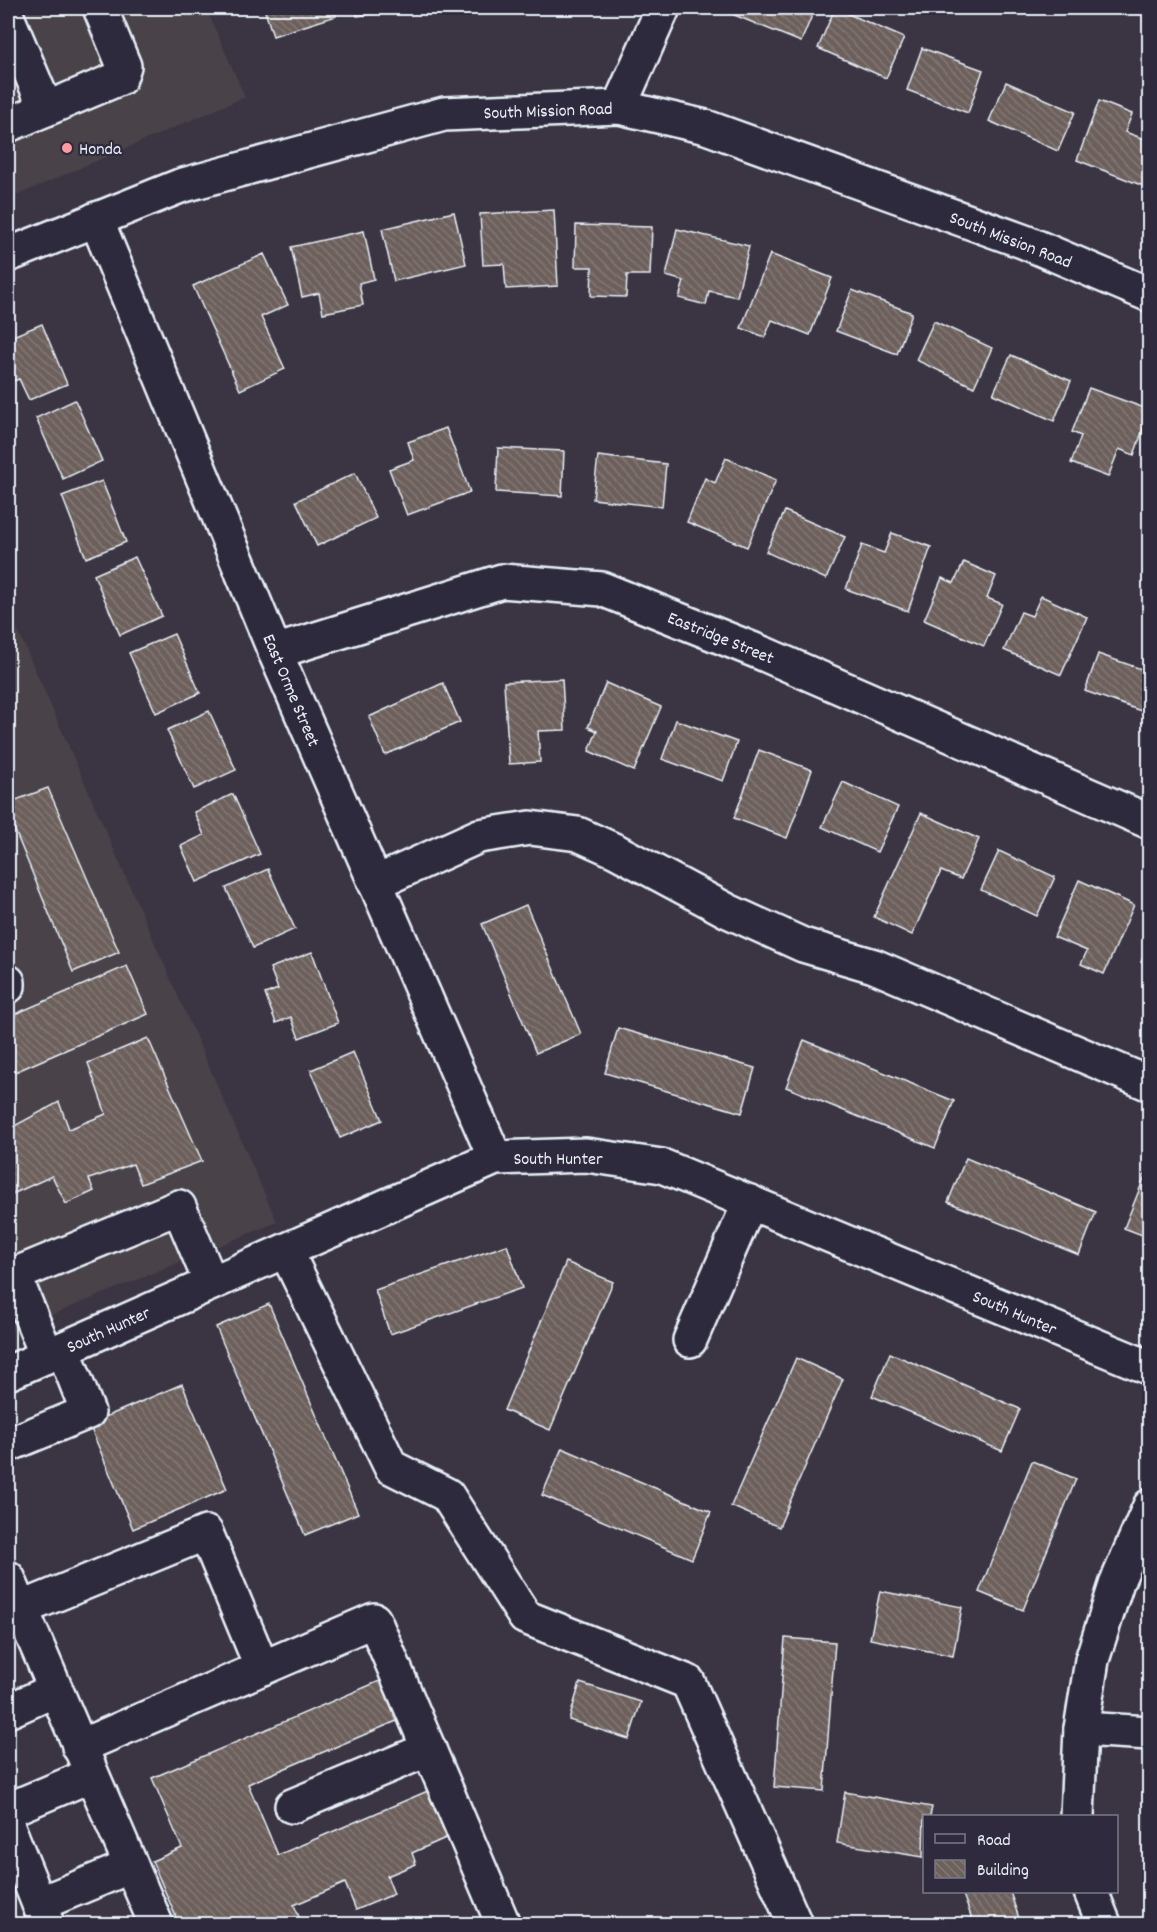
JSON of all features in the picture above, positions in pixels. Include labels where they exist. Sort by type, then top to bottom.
[{"type":"street","points":[[8,125],[120,78],[124,66],[100,8]]},
{"type":"street","points":[[619,107],[663,8]]},
{"type":"street","points":[[8,19],[46,109]]},
{"type":"street","name":"South Mission Road","points":[[8,255],[180,186],[444,114],[619,107],[706,127],[1025,242],[1149,295]]},
{"type":"street","name":"East Orme Street","points":[[96,219],[275,652],[495,1158]]},
{"type":"street","name":"Eastridge Street","points":[[275,652],[502,581],[602,589],[764,654],[1149,822]]},
{"type":"street","points":[[375,883],[479,836],[530,828],[578,834],[616,851],[728,911],[803,945],[874,966],[1149,1084]]},
{"type":"street","name":"South Hunter","points":[[8,1373],[495,1158],[586,1155],[662,1166],[1149,1368]]},
{"type":"street","points":[[690,1340],[750,1202]]},
{"type":"street","points":[[8,1445],[88,1412],[11,1276],[179,1207],[211,1283]]},
{"type":"street","points":[[286,1251],[391,1467],[447,1495],[525,1617],[688,1682],[795,1924]]},
{"type":"street","points":[[1077,1815],[1081,1729],[1092,1660],[1117,1582],[1149,1506]]},
{"type":"street","points":[[14,1611],[206,1533],[262,1668]]},
{"type":"street","points":[[8,1578],[14,1611],[56,1690],[156,1924]]},
{"type":"street","points":[[8,1810],[85,1761],[262,1668],[375,1620],[503,1924]]},
{"type":"street","points":[[8,1711],[56,1690]]},
{"type":"street","points":[[1081,1729],[1149,1733]]},
{"type":"street","points":[[292,1806],[429,1749]]},
{"type":"street","points":[[8,1827],[43,1914],[130,1866]]},
{"type":"street","points":[[1091,1893],[1104,1924]]},
{"type":"shaded area","name":"Honda","points":[[8,8],[206,8],[245,97],[8,199]]},
{"type":"shaded area","points":[[8,608],[277,1222],[8,1333]]},
{"type":"building","points":[[264,8],[333,8],[336,16],[273,36]]},
{"type":"building","points":[[356,8],[422,8],[357,16]]},
{"type":"building","points":[[734,8],[815,8],[801,42],[732,14]]},
{"type":"building","points":[[835,8],[904,38],[886,78],[818,48]]},
{"type":"building","points":[[922,48],[983,70],[968,113],[907,90]]},
{"type":"building","points":[[1006,82],[1075,112],[1058,151],[989,121]]},
{"type":"building","points":[[1099,101],[1132,114],[1125,132],[1150,141],[1150,177],[1146,187],[1077,160]]},
{"type":"building","points":[[554,210],[558,286],[506,289],[504,264],[483,265],[480,214]]},
{"type":"building","points":[[454,212],[466,264],[394,281],[382,229]]},
{"type":"building","points":[[576,225],[652,227],[650,275],[627,275],[626,297],[591,296],[592,267],[575,267]]},
{"type":"building","points":[[677,229],[749,246],[737,297],[709,291],[706,305],[679,298],[684,281],[666,276]]},
{"type":"building","points":[[364,231],[374,279],[359,283],[363,305],[323,313],[319,293],[302,297],[291,247]]},
{"type":"building","points":[[264,254],[288,305],[261,317],[285,369],[240,390],[193,286]]},
{"type":"building","points":[[770,254],[832,278],[810,335],[772,320],[765,337],[741,328]]},
{"type":"building","points":[[852,290],[912,313],[897,354],[836,331]]},
{"type":"building","points":[[934,321],[992,348],[974,387],[916,360]]},
{"type":"building","points":[[42,324],[67,384],[29,400],[19,379],[8,383],[8,338]]},
{"type":"building","points":[[1011,355],[1071,381],[1054,421],[993,394]]},
{"type":"building","points":[[1089,388],[1150,410],[1134,455],[1119,449],[1108,477],[1071,463],[1081,436],[1072,432]]},
{"type":"building","points":[[75,400],[102,461],[63,479],[36,418]]},
{"type":"building","points":[[446,428],[470,492],[407,515],[389,469],[414,460],[408,442]]},
{"type":"building","points":[[498,448],[564,451],[562,496],[496,492]]},
{"type":"building","points":[[598,456],[666,464],[662,507],[593,499]]},
{"type":"building","points":[[726,458],[776,480],[747,547],[687,522],[705,478],[715,483]]},
{"type":"building","points":[[355,473],[376,518],[317,546],[296,501]]},
{"type":"building","points":[[102,481],[126,542],[86,558],[62,496]]},
{"type":"building","points":[[785,511],[845,537],[826,579],[766,552]]},
{"type":"building","points":[[892,533],[931,547],[908,611],[846,589],[862,545],[884,553]]},
{"type":"building","points":[[135,557],[162,616],[120,635],[94,575]]},
{"type":"building","points":[[964,562],[996,576],[987,598],[1002,604],[984,646],[924,620],[942,578],[954,583]]},
{"type":"building","points":[[1041,596],[1087,617],[1061,675],[1004,650],[1021,612],[1032,616]]},
{"type":"building","points":[[174,634],[200,693],[156,713],[129,653]]},
{"type":"building","points":[[1098,654],[1150,672],[1150,697],[1144,712],[1085,691]]},
{"type":"building","points":[[562,679],[565,730],[538,731],[540,762],[509,764],[504,682]]},
{"type":"building","points":[[443,683],[460,722],[385,755],[369,717]]},
{"type":"building","points":[[606,683],[661,707],[634,771],[589,751],[597,731],[588,727]]},
{"type":"building","points":[[209,711],[236,770],[194,789],[167,730]]},
{"type":"building","points":[[676,720],[737,742],[723,781],[662,759]]},
{"type":"building","points":[[759,750],[812,770],[787,838],[734,818]]},
{"type":"building","points":[[843,782],[898,807],[877,852],[822,827]]},
{"type":"building","points":[[48,788],[119,952],[73,972],[11,821],[8,821],[8,803]]},
{"type":"building","points":[[233,794],[260,854],[197,882],[181,846],[204,835],[194,812]]},
{"type":"building","points":[[921,813],[979,839],[961,879],[941,871],[912,935],[874,917]]},
{"type":"building","points":[[999,851],[1055,877],[1037,916],[981,890]]},
{"type":"building","points":[[268,869],[295,929],[253,948],[226,888]]},
{"type":"building","points":[[1079,880],[1134,905],[1104,974],[1081,964],[1087,951],[1054,937]]},
{"type":"building","points":[[526,905],[581,1034],[536,1053],[482,924]]},
{"type":"building","points":[[1150,941],[1150,966],[1141,962]]},
{"type":"building","points":[[312,952],[338,1023],[299,1038],[291,1017],[276,1023],[265,994],[278,989],[270,968]]},
{"type":"building","points":[[127,966],[148,1014],[8,1075],[8,1017]]},
{"type":"building","points":[[618,1028],[755,1068],[742,1113],[605,1073]]},
{"type":"building","points":[[148,1038],[202,1161],[141,1184],[133,1164],[89,1179],[94,1191],[66,1204],[52,1176],[8,1196],[8,1126],[9,1129],[59,1102],[69,1129],[106,1114],[88,1063]]},
{"type":"building","points":[[804,1040],[954,1101],[935,1148],[786,1087]]},
{"type":"building","points":[[353,1052],[382,1120],[340,1138],[311,1070]]},
{"type":"building","points":[[966,1158],[1096,1212],[1079,1255],[948,1202]]},
{"type":"building","points":[[1150,1163],[1150,1238],[1124,1228]]},
{"type":"building","points":[[507,1245],[522,1288],[390,1334],[375,1290]]},
{"type":"building","points":[[566,1262],[613,1282],[550,1430],[504,1410]]},
{"type":"building","points":[[269,1304],[358,1513],[305,1535],[216,1327]]},
{"type":"building","points":[[890,1353],[1020,1409],[1002,1451],[872,1396]]},
{"type":"building","points":[[796,1358],[843,1379],[779,1527],[731,1506]]},
{"type":"building","points":[[182,1384],[227,1489],[133,1529],[89,1424]]},
{"type":"building","points":[[562,1448],[711,1512],[692,1559],[542,1495]]},
{"type":"building","points":[[1032,1461],[1076,1479],[1023,1610],[979,1592]]},
{"type":"building","points":[[880,1591],[962,1607],[953,1656],[870,1639]]},
{"type":"building","points":[[785,1638],[835,1642],[824,1791],[774,1787]]},
{"type":"building","points":[[382,1680],[399,1720],[248,1784],[278,1855],[430,1790],[450,1836],[412,1853],[416,1864],[387,1876],[394,1894],[356,1910],[345,1883],[294,1905],[302,1924],[179,1924],[152,1861],[182,1848],[152,1778]]},
{"type":"building","points":[[580,1683],[641,1702],[629,1739],[569,1720]]},
{"type":"building","points":[[845,1792],[932,1807],[930,1815],[923,1815],[923,1857],[837,1843]]},
{"type":"building","points":[[962,1893],[1010,1893],[1021,1924],[974,1924]]},
{"type":"place","name":"Honda","points":[[67,148]]}]
